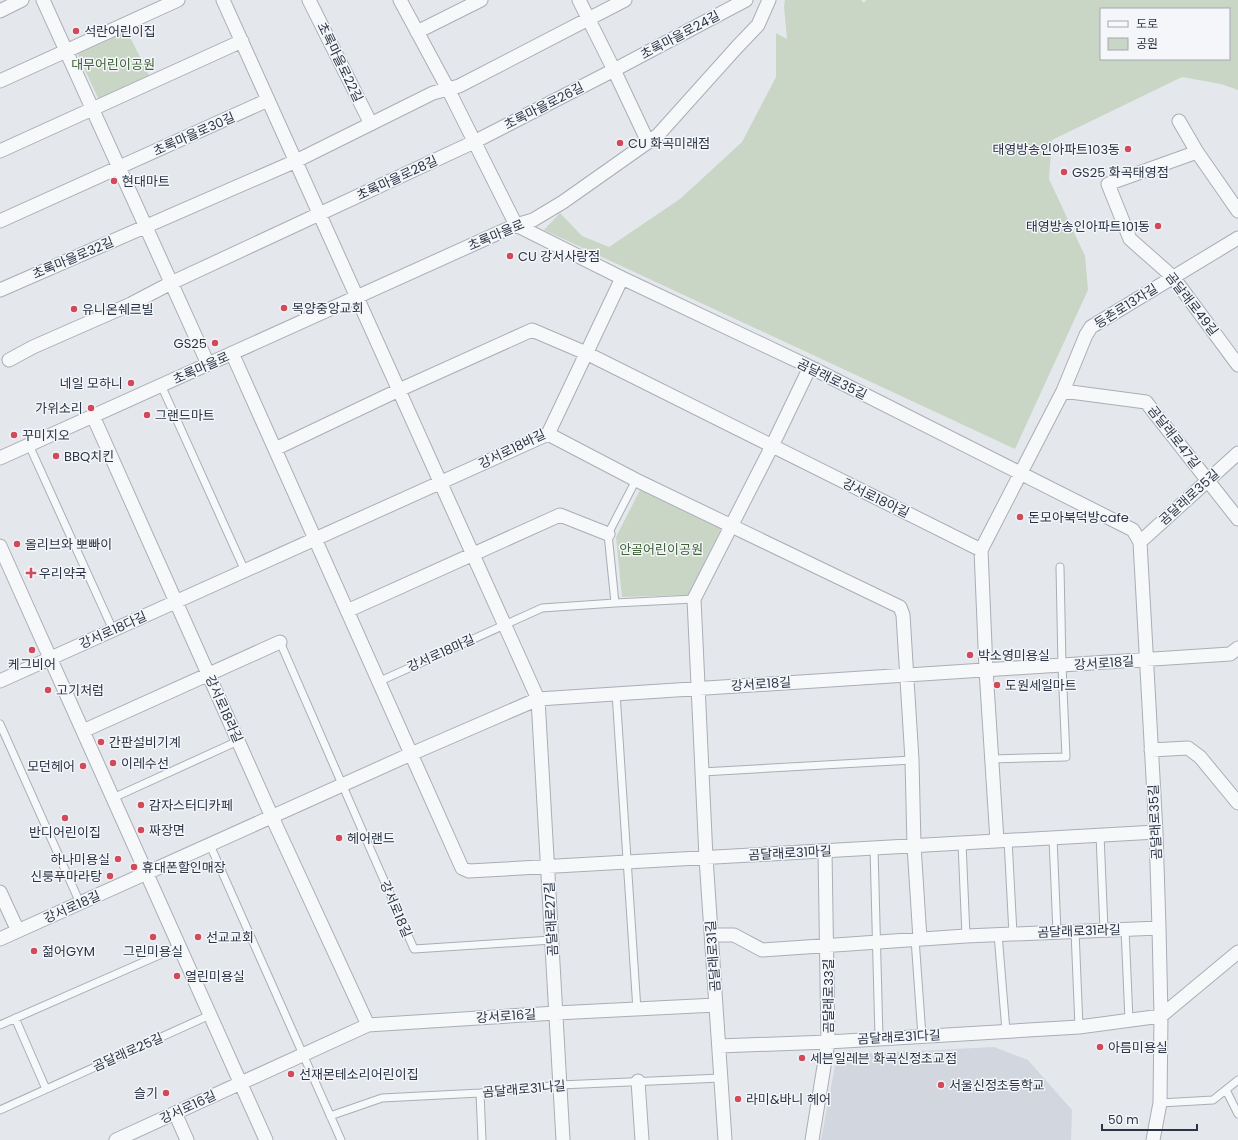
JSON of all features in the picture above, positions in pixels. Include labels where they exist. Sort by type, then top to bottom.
[{"type":"street","points":[[0,11],[22,0]]},
{"type":"street","points":[[43,0],[208,364]]},
{"type":"street","points":[[0,81],[178,0]]},
{"type":"street","points":[[223,0],[538,699]]},
{"type":"street","name":"초록마을로22길","points":[[309,0],[371,124]]},
{"type":"street","points":[[400,0],[448,89],[516,225]]},
{"type":"street","points":[[417,32],[481,0]]},
{"type":"street","points":[[578,0],[614,70],[648,142]]},
{"type":"street","points":[[146,227],[296,161],[433,93],[459,86],[625,0]]},
{"type":"street","name":"초록마을로24길","points":[[614,70],[746,0]]},
{"type":"street","points":[[757,0],[767,6]]},
{"type":"street","name":"초록마을로","points":[[0,458],[516,225],[533,220],[563,202],[658,135],[758,25],[767,6]]},
{"type":"street","points":[[0,151],[242,41]]},
{"type":"street","name":"초록마을로26길","points":[[474,142],[614,70]]},
{"type":"street","name":"초록마을로30길","points":[[119,167],[268,100]]},
{"type":"street","points":[[1179,121],[1197,152],[1238,211]]},
{"type":"street","name":"초록마을로28길","points":[[319,214],[474,142]]},
{"type":"street","name":"곰달래로49길","points":[[1197,152],[1108,184],[1130,239],[1173,277],[1238,365]]},
{"type":"street","points":[[0,221],[119,167]]},
{"type":"street","points":[[9,360],[33,347],[131,304],[172,283],[319,214]]},
{"type":"street","name":"곰달래로35길","points":[[516,225],[622,278],[810,367],[1133,530],[1140,542],[1156,832],[1161,1016],[1160,1103],[1153,1140]]},
{"type":"street","name":"초록마을로32길","points":[[0,290],[146,227]]},
{"type":"street","name":"등촌로13자길","points":[[1020,474],[1063,391],[1091,327],[1238,238]]},
{"type":"street","name":"강서로18바길","points":[[441,483],[548,434],[622,278]]},
{"type":"street","points":[[275,449],[399,390],[532,330],[586,353]]},
{"type":"street","points":[[232,353],[462,868],[469,871],[706,858]]},
{"type":"street","name":"강서로18아길","points":[[586,353],[981,550]]},
{"type":"street","points":[[698,688],[694,599],[772,446],[810,367]]},
{"type":"street","name":"곰달래로47길","points":[[1063,391],[1146,402],[1238,519]]},
{"type":"street","name":"강서로18라길","points":[[93,416],[272,817]]},
{"type":"street","points":[[548,434],[636,480],[900,607],[903,615],[912,760],[918,940]]},
{"type":"street","name":"곰달래로35길","points":[[1140,542],[1238,453]]},
{"type":"street","points":[[1003,841],[992,759],[986,670],[981,550],[1020,474]]},
{"type":"street","points":[[176,602],[441,483]]},
{"type":"street","points":[[347,611],[560,515],[608,534]]},
{"type":"street","points":[[0,546],[266,1140]]},
{"type":"street","name":"강서로18다길","points":[[0,681],[176,602]]},
{"type":"street","points":[[83,731],[280,642]]},
{"type":"street","name":"강서로18길","points":[[0,939],[411,754],[538,699],[1235,655]]},
{"type":"street","name":"곰달래로31길","points":[[698,688],[706,858],[725,1140]]},
{"type":"street","name":"곰달래로27길","points":[[538,699],[563,1140]]},
{"type":"street","points":[[1151,750],[1188,748],[1200,757],[1238,803]]},
{"type":"street","points":[[272,817],[368,1025]]},
{"type":"street","name":"곰달래로31마길","points":[[706,858],[1156,832]]},
{"type":"street","name":"곰달래로33길","points":[[812,1140],[828,1042],[828,946],[825,851]]},
{"type":"street","points":[[0,892],[18,931]]},
{"type":"street","name":"곰달래로31라길","points":[[712,935],[734,935],[762,950],[998,934],[1159,928]]},
{"type":"street","points":[[1161,1016],[1237,955]]},
{"type":"street","name":"강서로16길","points":[[116,1140],[368,1025],[716,1005]]},
{"type":"street","name":"곰달래로31다길","points":[[719,1046],[828,1042],[1079,1027],[1161,1016]]},
{"type":"street","points":[[638,1081],[642,1140]]},
{"type":"street","points":[[175,1113],[187,1140]]},
{"type":"lane","name":"초록마을로","points":[[161,385],[245,570]]},
{"type":"lane","points":[[30,445],[113,630]]},
{"type":"lane","points":[[615,603],[608,534],[636,480]]},
{"type":"lane","name":"강서로18길","points":[[992,759],[1066,757],[1060,566]]},
{"type":"lane","points":[[505,625],[542,608],[694,599]]},
{"type":"lane","name":"강서로18마길","points":[[378,682],[505,625]]},
{"type":"lane","name":"강서로18길","points":[[280,642],[414,949],[552,940]]},
{"type":"lane","points":[[616,693],[637,1010]]},
{"type":"lane","points":[[0,724],[80,903]]},
{"type":"lane","points":[[113,798],[238,741]]},
{"type":"lane","points":[[702,772],[912,760]]},
{"type":"lane","points":[[1100,835],[1104,930]]},
{"type":"lane","points":[[1053,838],[1057,932]]},
{"type":"lane","points":[[1003,841],[1013,934]]},
{"type":"lane","points":[[962,843],[966,936]]},
{"type":"lane","points":[[210,845],[341,1140]]},
{"type":"lane","points":[[874,848],[879,1038]]},
{"type":"lane","points":[[1125,929],[1129,1020]]},
{"type":"lane","points":[[1075,931],[1079,1027]]},
{"type":"lane","points":[[998,934],[1006,1031]]},
{"type":"lane","points":[[918,940],[922,1036]]},
{"type":"lane","points":[[0,1025],[180,946]]},
{"type":"lane","name":"곰달래로25길","points":[[0,1110],[210,1015]]},
{"type":"lane","points":[[15,1018],[46,1089]]},
{"type":"lane","name":"곰달래로31나길","points":[[330,1116],[382,1098],[560,1085],[721,1078]]},
{"type":"lane","points":[[1160,1103],[1213,1100],[1238,1080]]},
{"type":"lane","points":[[1226,1090],[1238,1114]]},
{"type":"lane","points":[[480,1092],[482,1140]]},
{"type":"shaded area","name":"서울신정초등학교","points":[[994,1047],[1028,1060],[1072,1110],[1071,1140],[821,1140],[837,1055]]},
{"type":"green space","points":[[785,0],[861,0],[864,3],[866,0],[1238,0],[1238,90],[1221,84],[1182,77],[1052,140],[1049,179],[1085,256],[1088,290],[1015,449],[544,230],[560,213],[582,236],[609,247],[680,199],[742,142],[776,77],[776,33],[787,39],[784,6]]},
{"type":"green space","name":"대무어린이공원","points":[[126,29],[150,77],[99,100],[76,51]]},
{"type":"green space","name":"안골어린이공원","points":[[640,490],[721,529],[688,595],[622,597],[616,537]]},
{"type":"place","name":"석란어린이집","points":[[76,31]]},
{"type":"place","name":"CU 화곡미래점","points":[[620,143]]},
{"type":"place","name":"태영방송인아파트103동","points":[[1128,149]]},
{"type":"place","name":"GS25 화곡태영점","points":[[1064,172]]},
{"type":"place","name":"현대마트","points":[[114,181]]},
{"type":"place","name":"태영방송인아파트101동","points":[[1158,226]]},
{"type":"place","name":"CU 강서사랑점","points":[[510,256]]},
{"type":"place","name":"목양중앙교회","points":[[284,308]]},
{"type":"place","name":"유니온쉐르빌","points":[[74,309]]},
{"type":"place","name":"GS25","points":[[215,343]]},
{"type":"place","name":"네일 모하니","points":[[131,383]]},
{"type":"place","name":"가위소리","points":[[91,408]]},
{"type":"place","name":"그랜드마트","points":[[147,415]]},
{"type":"place","name":"꾸미지오","points":[[14,435]]},
{"type":"place","name":"BBQ치킨","points":[[56,456]]},
{"type":"place","name":"돈모아북덕방cafe","points":[[1020,517]]},
{"type":"place","name":"올리브와 뽀빠이","points":[[17,544]]},
{"type":"place","name":"우리약국","points":[[31,573]]},
{"type":"place","name":"케그비어","points":[[32,650]]},
{"type":"place","name":"박소영미용실","points":[[970,655]]},
{"type":"place","name":"도원세일마트","points":[[997,685]]},
{"type":"place","name":"고기처럼","points":[[48,690]]},
{"type":"place","name":"간판설비기계","points":[[101,742]]},
{"type":"place","name":"이레수선","points":[[113,763]]},
{"type":"place","name":"모던헤어","points":[[83,766]]},
{"type":"place","name":"감자스터디카페","points":[[141,805]]},
{"type":"place","name":"반디어린이집","points":[[65,818]]},
{"type":"place","name":"짜장면","points":[[141,830]]},
{"type":"place","name":"헤어랜드","points":[[339,838]]},
{"type":"place","name":"하나미용실","points":[[118,859]]},
{"type":"place","name":"휴대폰할인매장","points":[[134,867]]},
{"type":"place","name":"신룽푸마라탕","points":[[110,876]]},
{"type":"place","name":"그린미용실","points":[[153,937]]},
{"type":"place","name":"선교교회","points":[[198,937]]},
{"type":"place","name":"젊어GYM","points":[[34,951]]},
{"type":"place","name":"열린미용실","points":[[177,976]]},
{"type":"place","name":"아름미용실","points":[[1100,1047]]},
{"type":"place","name":"세븐일레븐 화곡신정초교점","points":[[802,1058]]},
{"type":"place","name":"선재몬테소리어린이집","points":[[291,1074]]},
{"type":"place","name":"서울신정초등학교","points":[[941,1085]]},
{"type":"place","name":"슬기","points":[[166,1093]]},
{"type":"place","name":"라미&바니 헤어","points":[[738,1099]]}]
